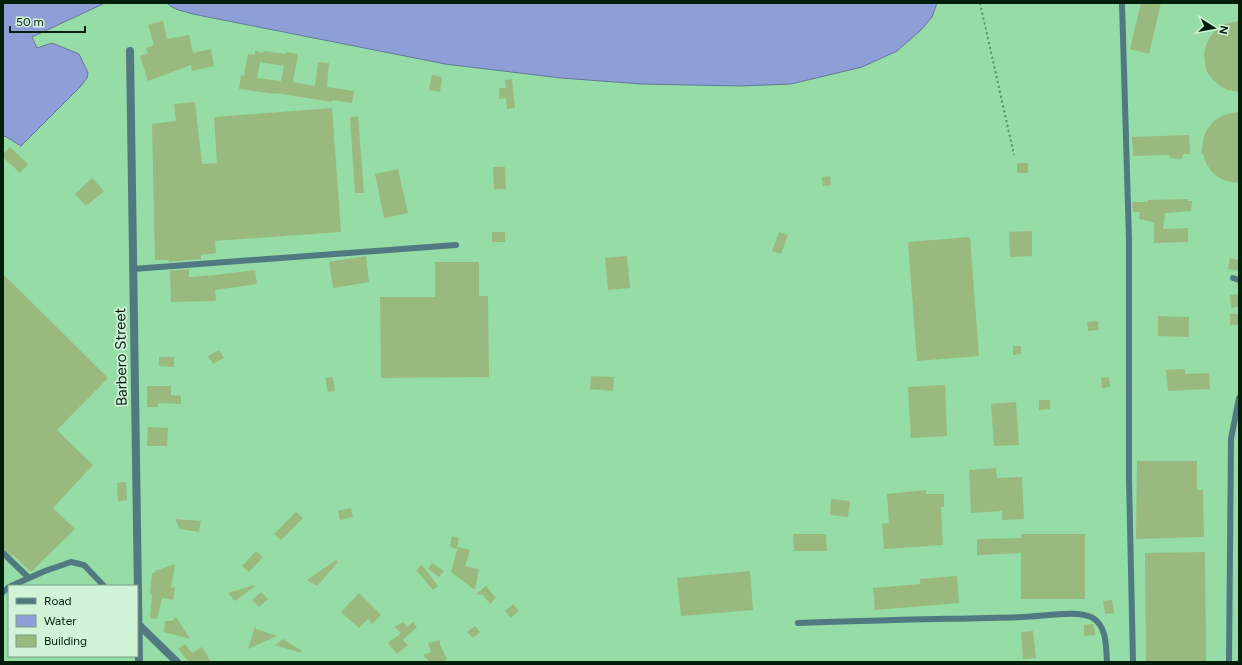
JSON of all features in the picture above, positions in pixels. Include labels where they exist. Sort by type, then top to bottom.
[{"type":"street","name":"Barbero Street","points":[[130,51],[138,585]]},
{"type":"street","name":"Barbero Street","points":[[138,607],[139,662]]},
{"type":"street","points":[[139,625],[177,662]]},
{"type":"lane","points":[[1122,3],[1129,240],[1129,480],[1133,662]]},
{"type":"lane","points":[[133,269],[456,244]]},
{"type":"lane","points":[[1229,662],[1231,439],[1239,398]]},
{"type":"lane","points":[[3,553],[29,578]]},
{"type":"lane","points":[[14,585],[71,562],[84,565],[103,585]]},
{"type":"lane","points":[[798,623],[1026,617],[1073,614],[1085,615],[1093,618],[1100,624],[1104,634],[1107,662]]},
{"type":"path","points":[[980,3],[1014,155]]},
{"type":"water","points":[[3,3],[105,3],[32,37],[37,48],[52,43],[79,54],[88,73],[87,78],[80,87],[21,146],[5,136],[3,137]]},
{"type":"water","points":[[167,3],[937,3],[932,17],[921,30],[897,51],[862,67],[791,84],[740,86],[642,84],[561,78],[445,64],[193,14],[175,9]]},
{"type":"building","points":[[1141,3],[1161,3],[1149,54],[1130,49]]},
{"type":"building","points":[[163,21],[167,39],[189,35],[193,53],[211,49],[214,66],[192,71],[191,65],[148,81],[140,56],[148,53],[146,48],[154,45],[148,25]]},
{"type":"building","points":[[1239,21],[1239,92],[1228,90],[1213,80],[1207,72],[1204,54],[1210,37],[1216,30],[1223,25]]},
{"type":"building","points":[[255,51],[263,53],[264,51],[298,54],[293,82],[315,86],[318,62],[329,63],[327,87],[354,91],[352,103],[332,100],[332,102],[239,89],[241,75],[244,76],[248,54],[255,55]],"holes":[[[260,62],[284,66],[281,81],[257,78]]]},
{"type":"building","points":[[432,75],[442,77],[440,92],[429,90]]},
{"type":"building","points":[[512,79],[515,108],[507,109],[506,98],[499,99],[499,88],[506,88],[505,80]]},
{"type":"building","points":[[195,102],[202,164],[217,163],[214,117],[332,108],[341,232],[215,241],[216,253],[201,255],[201,259],[169,262],[169,260],[155,260],[152,124],[176,121],[174,104]]},
{"type":"building","points":[[1239,112],[1239,183],[1226,181],[1218,177],[1211,171],[1203,154],[1201,154],[1204,136],[1214,121],[1230,113]]},
{"type":"building","points":[[358,116],[364,193],[355,193],[350,117]]},
{"type":"building","points":[[1189,135],[1190,154],[1183,154],[1182,159],[1170,158],[1170,155],[1133,156],[1132,137]]},
{"type":"building","points":[[10,147],[28,164],[20,173],[3,157],[3,154]]},
{"type":"building","points":[[1017,163],[1028,163],[1028,173],[1017,173]]},
{"type":"building","points":[[493,167],[505,167],[506,189],[494,189]]},
{"type":"building","points":[[398,169],[408,213],[384,218],[375,174]]},
{"type":"building","points":[[830,176],[831,185],[823,186],[822,177]]},
{"type":"building","points":[[92,178],[104,191],[86,206],[75,194]]},
{"type":"building","points":[[1188,199],[1188,201],[1192,201],[1191,211],[1165,213],[1163,229],[1188,228],[1188,242],[1154,243],[1154,222],[1139,219],[1140,212],[1133,212],[1132,202]]},
{"type":"building","points":[[1032,231],[1032,256],[1010,257],[1009,232]]},
{"type":"building","points":[[492,232],[505,232],[505,242],[492,242]]},
{"type":"building","points":[[779,232],[788,235],[781,254],[772,251]]},
{"type":"building","points":[[970,237],[979,356],[917,361],[908,242]]},
{"type":"building","points":[[366,256],[369,282],[333,288],[329,262]]},
{"type":"building","points":[[627,256],[630,288],[608,290],[605,258]]},
{"type":"building","points":[[1230,258],[1239,260],[1239,271],[1228,269]]},
{"type":"building","points":[[435,262],[479,262],[479,296],[488,296],[489,377],[381,378],[380,297],[435,297]]},
{"type":"building","points":[[189,269],[189,277],[255,270],[257,284],[215,290],[216,301],[171,302],[170,271]]},
{"type":"building","points":[[3,274],[108,378],[57,430],[93,465],[53,508],[75,529],[31,572],[13,555],[12,556],[3,549]]},
{"type":"building","points":[[1239,294],[1239,307],[1231,308],[1230,295]]},
{"type":"building","points":[[1230,314],[1238,314],[1238,325],[1230,325]]},
{"type":"building","points":[[1158,316],[1189,317],[1189,337],[1158,336]]},
{"type":"building","points":[[1098,321],[1099,330],[1088,331],[1087,322]]},
{"type":"building","points":[[1013,346],[1021,346],[1021,354],[1013,355]]},
{"type":"building","points":[[219,350],[224,358],[213,364],[208,356]]},
{"type":"building","points":[[159,357],[174,357],[174,367],[159,366]]},
{"type":"building","points":[[1185,369],[1185,374],[1209,373],[1210,389],[1168,391],[1166,370]]},
{"type":"building","points":[[591,376],[614,377],[613,391],[590,389]]},
{"type":"building","points":[[333,377],[335,391],[328,392],[325,378]]},
{"type":"building","points":[[1109,377],[1110,387],[1102,388],[1101,378]]},
{"type":"building","points":[[945,385],[947,436],[911,438],[908,387]]},
{"type":"building","points":[[147,386],[171,386],[171,395],[181,396],[181,404],[158,403],[158,407],[147,407]]},
{"type":"building","points":[[1039,400],[1050,400],[1050,409],[1039,410]]},
{"type":"building","points":[[1016,402],[1019,445],[994,446],[991,404]]},
{"type":"building","points":[[148,427],[168,428],[167,446],[147,446]]},
{"type":"building","points":[[1137,461],[1197,461],[1197,490],[1203,490],[1204,537],[1136,539]]},
{"type":"building","points":[[996,468],[997,478],[1022,477],[1024,519],[1002,520],[1002,511],[971,513],[969,470]]},
{"type":"building","points":[[126,482],[127,500],[118,501],[117,483]]},
{"type":"building","points":[[926,490],[926,494],[944,494],[944,507],[941,507],[943,545],[884,549],[882,524],[889,523],[887,494]]},
{"type":"building","points":[[831,499],[850,501],[848,517],[830,515]]},
{"type":"building","points":[[351,508],[353,517],[340,520],[338,511]]},
{"type":"building","points":[[296,512],[303,518],[281,540],[274,534]]},
{"type":"building","points":[[175,519],[201,521],[199,532],[180,529]]},
{"type":"building","points":[[793,534],[826,534],[827,551],[794,551]]},
{"type":"building","points":[[1021,534],[1085,534],[1085,599],[1021,599],[1021,553],[977,555],[977,539],[1021,538]]},
{"type":"building","points":[[452,536],[459,538],[457,549],[450,547]]},
{"type":"building","points":[[458,547],[470,550],[465,566],[479,569],[475,590],[451,572]]},
{"type":"building","points":[[256,551],[263,557],[249,572],[242,566]]},
{"type":"building","points":[[1205,552],[1206,662],[1146,662],[1145,553]]},
{"type":"building","points":[[336,560],[338,562],[317,586],[307,580]]},
{"type":"building","points":[[432,563],[444,571],[439,577],[428,569]]},
{"type":"building","points":[[175,564],[171,588],[175,587],[173,600],[162,598],[157,619],[150,618],[152,573]]},
{"type":"building","points":[[422,565],[438,586],[433,590],[416,570]]},
{"type":"building","points":[[750,571],[753,610],[681,616],[677,578]]},
{"type":"building","points":[[957,576],[959,603],[875,610],[873,588],[920,584],[920,579]]},
{"type":"building","points":[[254,585],[255,586],[235,601],[228,593]]},
{"type":"building","points":[[486,586],[496,598],[490,604],[483,595],[476,594]]},
{"type":"building","points":[[261,592],[268,599],[259,607],[252,600]]},
{"type":"building","points":[[359,593],[381,615],[372,624],[368,619],[359,628],[341,612]]},
{"type":"building","points":[[1112,600],[1114,613],[1105,614],[1103,601]]},
{"type":"building","points":[[513,604],[519,611],[511,618],[505,611]]},
{"type":"building","points":[[176,617],[190,639],[164,632],[165,621],[172,621]]},
{"type":"building","points":[[403,622],[407,627],[413,622],[417,627],[403,640],[408,645],[397,654],[388,643],[401,633],[394,627]]},
{"type":"building","points":[[1093,624],[1095,635],[1084,636],[1084,625]]},
{"type":"building","points":[[475,626],[480,632],[473,638],[467,632]]},
{"type":"building","points":[[255,627],[256,629],[277,636],[248,649]]},
{"type":"building","points":[[1033,631],[1036,658],[1023,659],[1021,632]]},
{"type":"building","points":[[283,639],[302,651],[301,653],[275,645]]},
{"type":"building","points":[[440,640],[440,645],[447,659],[443,662],[430,662],[423,655],[431,652],[428,643]]},
{"type":"building","points":[[185,644],[192,653],[202,647],[211,662],[189,662],[178,649]]}]
